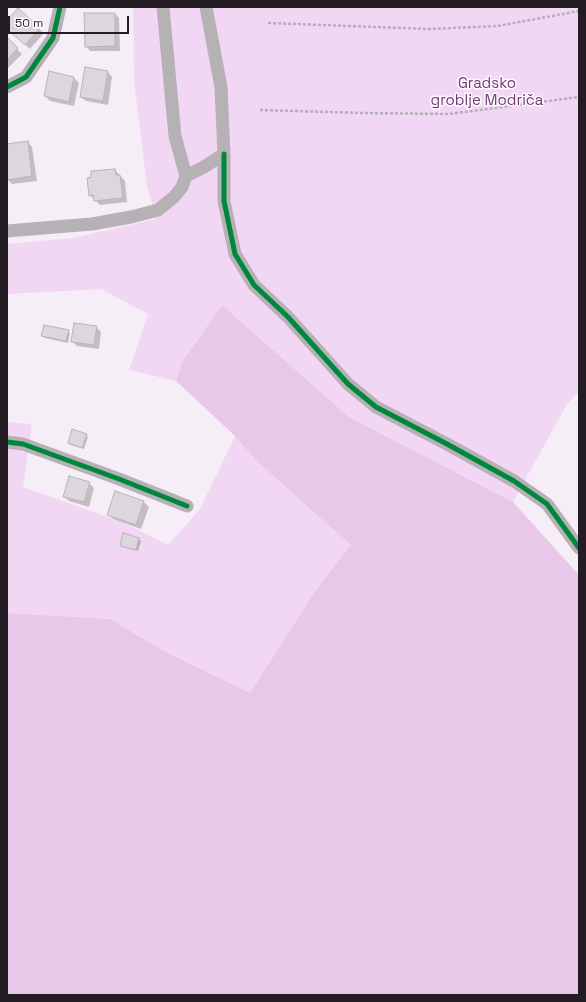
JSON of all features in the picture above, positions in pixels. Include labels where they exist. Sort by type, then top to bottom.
[{"type":"street","points":[[7,86],[26,77],[53,38],[60,7]]},
{"type":"street","points":[[7,231],[92,224],[131,217],[158,210],[174,197],[182,187],[186,176],[175,136],[163,7]]},
{"type":"street","points":[[206,7],[221,87],[224,154],[224,201],[235,254],[254,285],[288,316],[348,384],[376,407],[514,481],[547,504],[579,548]]},
{"type":"street","points":[[186,176],[204,167],[224,154]]},
{"type":"street","points":[[7,442],[23,444],[119,479],[187,506]]},
{"type":"path","points":[[268,23],[429,29],[498,26],[579,11]]},
{"type":"path","points":[[260,110],[449,114],[579,97]]},
{"type":"green space","name":"Gradsko groblje Modriča","points":[[133,7],[579,7],[579,392],[567,404],[513,502],[349,417],[222,305],[182,362],[176,381],[129,370],[148,314],[101,289],[7,294],[7,244],[73,238],[156,219],[147,186],[134,80]]},
{"type":"green space","points":[[7,422],[32,424],[23,487],[122,522],[168,545],[200,509],[235,436],[351,545],[317,588],[250,693],[164,651],[110,619],[7,613]]},
{"type":"shaded area","points":[[222,305],[349,417],[513,502],[579,575],[579,995],[7,995],[7,613],[110,619],[164,651],[250,693],[317,588],[351,545],[257,461],[235,436],[176,381],[182,362]]},
{"type":"building","points":[[18,8],[40,28],[25,45],[7,29],[7,21]]},
{"type":"building","points":[[84,13],[115,13],[115,46],[85,47]]},
{"type":"building","points":[[7,37],[18,48],[7,60]]},
{"type":"building","points":[[85,67],[108,71],[103,101],[80,97]]},
{"type":"building","points":[[49,71],[74,77],[69,102],[44,96]]},
{"type":"building","points":[[28,141],[32,176],[7,180],[7,144]]},
{"type":"building","points":[[115,169],[116,175],[120,175],[123,198],[94,201],[93,195],[89,196],[87,178],[91,177],[91,171]]},
{"type":"building","points":[[74,323],[97,326],[94,345],[71,342]]},
{"type":"building","points":[[44,325],[69,330],[66,341],[41,336]]},
{"type":"building","points":[[72,429],[87,434],[82,448],[68,443]]},
{"type":"building","points":[[69,476],[90,482],[84,502],[63,497]]},
{"type":"building","points":[[115,491],[144,501],[136,525],[107,515]]},
{"type":"building","points":[[123,533],[139,538],[136,550],[120,546]]},
{"type":"cycle path","points":[[7,87],[26,77],[53,38],[60,7]]},
{"type":"cycle path","points":[[224,154],[224,201],[235,254],[254,285],[288,317],[348,384],[376,407],[514,481],[547,504],[579,548]]},
{"type":"cycle path","points":[[7,442],[23,444],[119,479],[187,506]]}]
